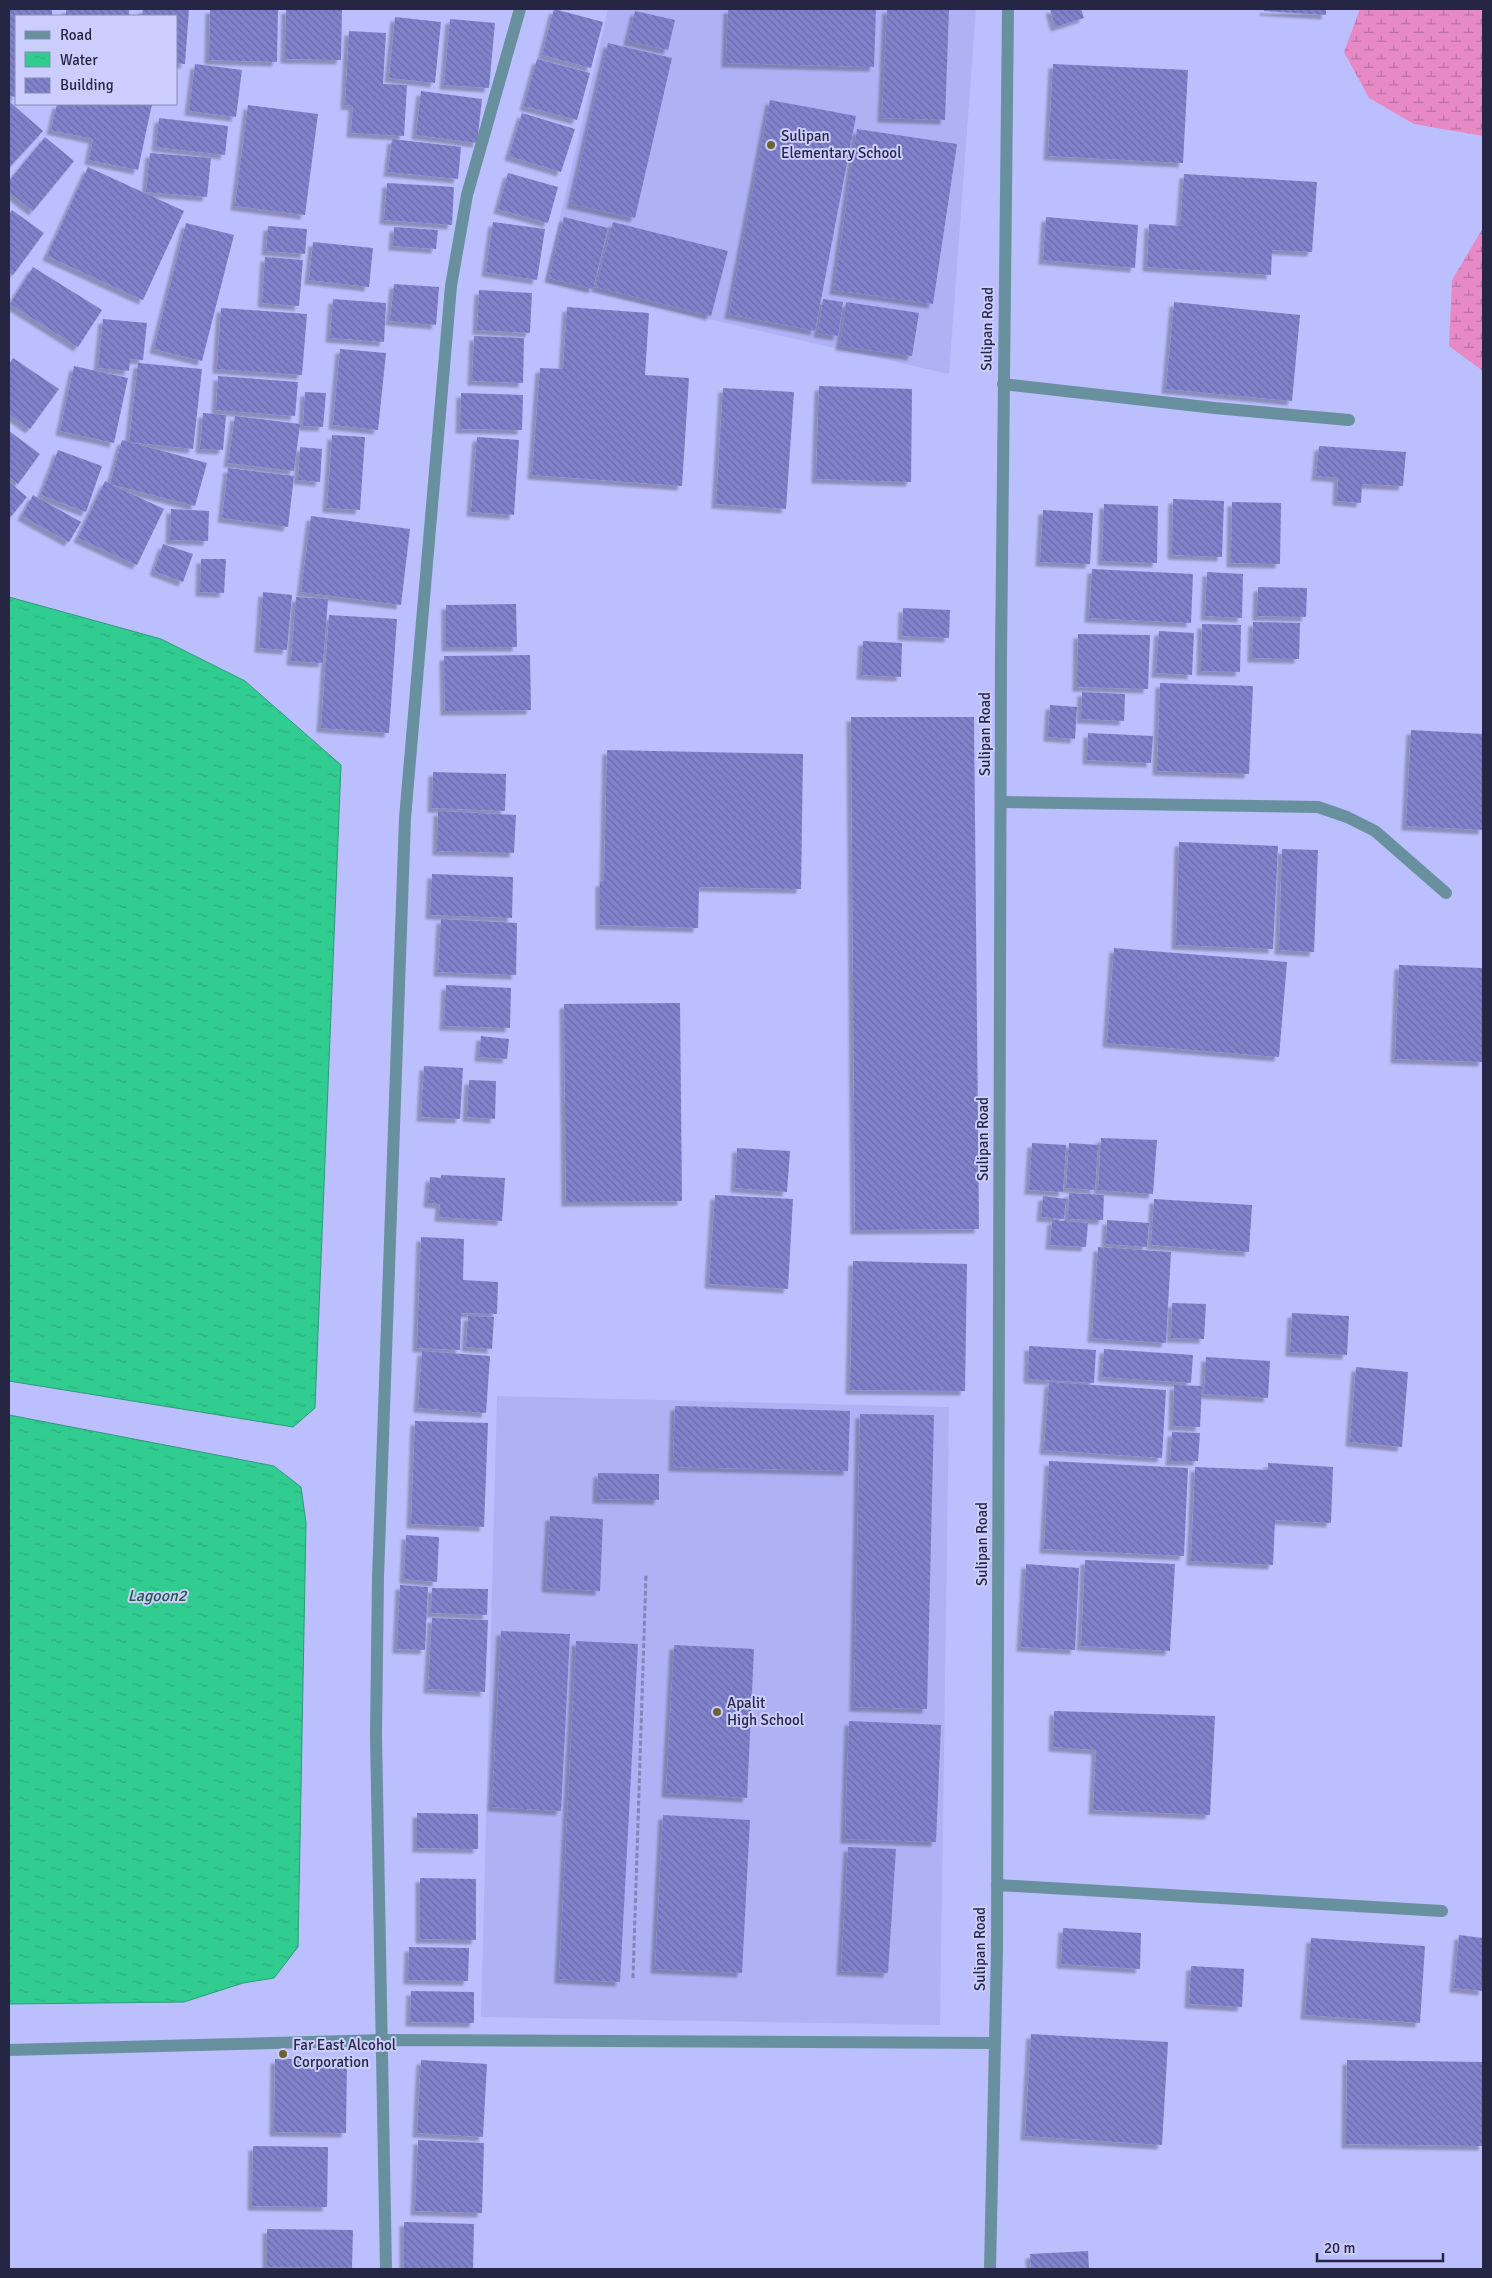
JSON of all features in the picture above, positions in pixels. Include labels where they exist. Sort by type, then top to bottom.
[{"type":"street","points":[[386,2269],[384,2040],[376,1735],[378,1578],[405,809],[451,286],[467,195],[520,9]]},
{"type":"street","name":"Sulipan Road","points":[[990,2269],[997,1885],[1003,384],[1008,9]]},
{"type":"street","points":[[1003,384],[1215,408],[1349,420]]},
{"type":"street","points":[[1001,802],[1318,807],[1347,817],[1375,831],[1446,892]]},
{"type":"street","points":[[997,1885],[1442,1911]]},
{"type":"street","points":[[9,2050],[384,2040],[994,2043]]},
{"type":"path","points":[[634,1978],[646,1574]]},
{"type":"shaded area","name":"Sulipan Elementary School","points":[[608,9],[976,9],[949,374],[545,282]]},
{"type":"shaded area","name":"Apalit High School","points":[[497,1396],[949,1407],[940,2025],[481,2017]]},
{"type":"green space","points":[[1360,9],[1483,9],[1483,136],[1414,124],[1369,98],[1344,52]]},
{"type":"green space","points":[[1483,228],[1483,371],[1449,346],[1452,280]]},
{"type":"water","points":[[9,597],[161,639],[245,681],[341,765],[315,1408],[293,1427],[9,1381]]},
{"type":"water","name":"Lagoon2","points":[[9,1415],[274,1466],[301,1487],[306,1523],[298,1947],[274,1978],[243,1983],[184,2002],[9,2004]]},
{"type":"building","points":[[9,9],[52,9],[52,15],[15,15],[15,97],[9,96]]},
{"type":"building","points":[[66,9],[129,9],[129,15],[66,15]]},
{"type":"building","points":[[143,9],[189,9],[185,64],[178,63],[178,15],[142,15]]},
{"type":"building","points":[[210,9],[278,9],[277,62],[209,60]]},
{"type":"building","points":[[286,9],[342,9],[341,60],[285,59]]},
{"type":"building","points":[[554,9],[603,22],[591,68],[542,55]]},
{"type":"building","points":[[728,9],[876,9],[874,67],[726,63]]},
{"type":"building","points":[[887,9],[949,9],[945,120],[882,118]]},
{"type":"building","points":[[1050,9],[1081,9],[1084,18],[1055,27]]},
{"type":"building","points":[[1264,9],[1326,9],[1326,15],[1264,11]]},
{"type":"building","points":[[635,11],[675,20],[668,50],[628,41]]},
{"type":"building","points":[[395,17],[441,22],[435,83],[389,78]]},
{"type":"building","points":[[450,19],[495,23],[489,88],[444,85]]},
{"type":"building","points":[[349,31],[386,33],[383,84],[407,85],[404,136],[351,133],[353,106],[345,105]]},
{"type":"building","points":[[608,43],[672,58],[635,218],[571,204]]},
{"type":"building","points":[[537,59],[590,73],[577,120],[524,106]]},
{"type":"building","points":[[195,64],[242,70],[236,117],[189,111]]},
{"type":"building","points":[[1053,64],[1188,70],[1183,163],[1048,156]]},
{"type":"building","points":[[421,91],[482,99],[477,143],[416,135]]},
{"type":"building","points":[[770,100],[856,116],[815,331],[729,314]]},
{"type":"building","points":[[10,102],[43,131],[9,168],[9,104]]},
{"type":"building","points":[[57,105],[152,105],[138,170],[89,160],[93,139],[51,130]]},
{"type":"building","points":[[248,105],[318,114],[305,215],[235,206]]},
{"type":"building","points":[[522,113],[575,129],[561,172],[509,156]]},
{"type":"building","points":[[159,118],[228,126],[225,155],[156,147]]},
{"type":"building","points":[[857,129],[957,144],[933,304],[834,290]]},
{"type":"building","points":[[45,137],[74,161],[33,211],[9,192],[9,181]]},
{"type":"building","points":[[392,139],[461,147],[458,179],[388,172]]},
{"type":"building","points":[[150,153],[211,158],[207,197],[146,192]]},
{"type":"building","points":[[88,167],[184,211],[143,300],[47,256]]},
{"type":"building","points":[[508,173],[558,187],[548,223],[498,209]]},
{"type":"building","points":[[1184,174],[1317,182],[1312,252],[1272,250],[1271,275],[1147,267],[1149,224],[1180,226]]},
{"type":"building","points":[[387,183],[454,187],[452,225],[384,220]]},
{"type":"building","points":[[12,210],[44,233],[13,275],[9,272],[9,215]]},
{"type":"building","points":[[564,217],[608,228],[593,289],[549,278]]},
{"type":"building","points":[[1046,217],[1138,225],[1135,268],[1043,260]]},
{"type":"building","points":[[493,222],[545,229],[537,280],[486,272]]},
{"type":"building","points":[[613,222],[728,251],[711,316],[596,287]]},
{"type":"building","points":[[186,223],[234,235],[202,361],[154,349]]},
{"type":"building","points":[[268,226],[307,229],[305,254],[266,251]]},
{"type":"building","points":[[394,227],[438,230],[436,249],[393,246]]},
{"type":"building","points":[[313,242],[373,248],[369,287],[309,280]]},
{"type":"building","points":[[265,257],[303,260],[299,306],[262,303]]},
{"type":"building","points":[[33,267],[102,310],[78,347],[10,304]]},
{"type":"building","points":[[394,284],[439,287],[436,325],[390,321]]},
{"type":"building","points":[[479,290],[532,293],[530,333],[477,330]]},
{"type":"building","points":[[333,299],[386,303],[384,342],[330,338]]},
{"type":"building","points":[[823,299],[843,302],[838,336],[818,333]]},
{"type":"building","points":[[846,302],[919,313],[912,356],[840,346]]},
{"type":"building","points":[[1174,302],[1300,315],[1292,401],[1166,389]]},
{"type":"building","points":[[567,307],[649,313],[645,375],[689,378],[682,486],[532,475],[540,368],[563,369]]},
{"type":"building","points":[[221,308],[307,314],[302,375],[217,369]]},
{"type":"building","points":[[103,319],[147,323],[143,360],[130,359],[129,371],[98,368]]},
{"type":"building","points":[[474,336],[524,338],[523,383],[472,381]]},
{"type":"building","points":[[340,349],[386,353],[378,430],[333,425]]},
{"type":"building","points":[[13,358],[59,389],[30,429],[9,414],[9,364]]},
{"type":"building","points":[[138,363],[202,369],[193,449],[129,442]]},
{"type":"building","points":[[74,366],[128,378],[114,443],[60,431]]},
{"type":"building","points":[[218,376],[298,382],[295,416],[216,410]]},
{"type":"building","points":[[819,386],[912,389],[911,482],[816,479]]},
{"type":"building","points":[[723,388],[794,392],[786,509],[716,504]]},
{"type":"building","points":[[305,392],[326,393],[323,427],[303,426]]},
{"type":"building","points":[[461,393],[523,395],[522,430],[460,429]]},
{"type":"building","points":[[203,413],[226,415],[223,450],[200,449]]},
{"type":"building","points":[[235,416],[300,424],[294,471],[228,463]]},
{"type":"building","points":[[9,431],[40,454],[18,484],[9,477]]},
{"type":"building","points":[[332,435],[365,437],[360,510],[327,508]]},
{"type":"building","points":[[477,437],[519,440],[514,515],[471,512]]},
{"type":"building","points":[[122,440],[207,463],[195,506],[110,484]]},
{"type":"building","points":[[1319,446],[1406,452],[1403,486],[1362,484],[1361,503],[1337,501],[1338,478],[1316,476]]},
{"type":"building","points":[[300,447],[322,449],[320,482],[298,480]]},
{"type":"building","points":[[58,450],[102,466],[86,512],[41,495]]},
{"type":"building","points":[[228,468],[294,476],[288,527],[222,518]]},
{"type":"building","points":[[105,481],[164,509],[137,565],[78,538]]},
{"type":"building","points":[[9,482],[27,497],[9,519]]},
{"type":"building","points":[[33,495],[81,522],[69,542],[22,516]]},
{"type":"building","points":[[1173,499],[1224,501],[1222,557],[1172,555]]},
{"type":"building","points":[[1232,502],[1281,503],[1280,564],[1231,563]]},
{"type":"building","points":[[1104,504],[1158,506],[1157,563],[1102,561]]},
{"type":"building","points":[[171,509],[209,511],[208,541],[170,540]]},
{"type":"building","points":[[1043,510],[1093,513],[1090,564],[1040,562]]},
{"type":"building","points":[[311,516],[410,529],[401,605],[301,592]]},
{"type":"building","points":[[163,544],[193,554],[183,582],[154,571]]},
{"type":"building","points":[[201,559],[226,559],[224,593],[200,592]]},
{"type":"building","points":[[1092,569],[1193,574],[1191,623],[1089,618]]},
{"type":"building","points":[[1207,572],[1243,574],[1242,618],[1205,616]]},
{"type":"building","points":[[1258,587],[1307,588],[1306,617],[1257,616]]},
{"type":"building","points":[[263,592],[292,595],[287,650],[259,648]]},
{"type":"building","points":[[296,597],[328,599],[323,663],[291,661]]},
{"type":"building","points":[[516,604],[517,647],[446,647],[446,605]]},
{"type":"building","points":[[903,608],[950,610],[949,638],[902,636]]},
{"type":"building","points":[[329,615],[397,619],[389,733],[321,728]]},
{"type":"building","points":[[1253,622],[1300,623],[1299,659],[1252,658]]},
{"type":"building","points":[[1202,624],[1241,625],[1240,672],[1201,671]]},
{"type":"building","points":[[1159,631],[1194,633],[1192,675],[1156,673]]},
{"type":"building","points":[[1078,634],[1150,635],[1148,689],[1077,687]]},
{"type":"building","points":[[863,641],[902,643],[901,677],[861,675]]},
{"type":"building","points":[[530,655],[531,710],[445,711],[444,656]]},
{"type":"building","points":[[1160,683],[1253,686],[1249,774],[1157,771]]},
{"type":"building","points":[[1082,692],[1125,694],[1124,721],[1081,719]]},
{"type":"building","points":[[1050,705],[1077,707],[1075,739],[1048,737]]},
{"type":"building","points":[[851,717],[974,717],[979,1229],[855,1230]]},
{"type":"building","points":[[1411,730],[1483,734],[1483,830],[1406,826]]},
{"type":"building","points":[[1088,733],[1153,736],[1151,763],[1087,760]]},
{"type":"building","points":[[607,750],[803,754],[801,889],[699,887],[698,928],[600,925],[600,882],[604,882]]},
{"type":"building","points":[[433,772],[506,774],[505,811],[432,808]]},
{"type":"building","points":[[438,811],[516,815],[514,853],[437,851]]},
{"type":"building","points":[[1179,842],[1278,846],[1273,949],[1176,945]]},
{"type":"building","points":[[1282,849],[1318,850],[1314,952],[1279,950]]},
{"type":"building","points":[[432,874],[513,877],[512,918],[430,915]]},
{"type":"building","points":[[441,919],[517,923],[516,975],[438,972]]},
{"type":"building","points":[[1114,948],[1287,962],[1279,1057],[1107,1043]]},
{"type":"building","points":[[1399,965],[1483,968],[1483,1062],[1395,1059]]},
{"type":"building","points":[[446,985],[511,988],[510,1028],[444,1026]]},
{"type":"building","points":[[680,1003],[682,1201],[566,1202],[564,1004]]},
{"type":"building","points":[[481,1036],[509,1039],[507,1059],[479,1057]]},
{"type":"building","points":[[424,1066],[463,1068],[460,1119],[421,1117]]},
{"type":"building","points":[[469,1080],[496,1081],[495,1119],[467,1117]]},
{"type":"building","points":[[1101,1138],[1157,1140],[1153,1194],[1098,1190]]},
{"type":"building","points":[[1032,1143],[1066,1145],[1063,1192],[1029,1190]]},
{"type":"building","points":[[1069,1143],[1098,1145],[1095,1190],[1066,1188]]},
{"type":"building","points":[[737,1148],[790,1151],[787,1192],[735,1188]]},
{"type":"building","points":[[441,1175],[505,1178],[502,1221],[439,1217],[440,1204],[428,1203],[430,1177],[441,1178]]},
{"type":"building","points":[[1069,1193],[1104,1195],[1103,1220],[1068,1219]]},
{"type":"building","points":[[715,1195],[793,1199],[788,1289],[709,1284]]},
{"type":"building","points":[[1043,1196],[1066,1199],[1064,1219],[1041,1217]]},
{"type":"building","points":[[1154,1199],[1252,1205],[1249,1252],[1151,1245]]},
{"type":"building","points":[[1052,1220],[1088,1223],[1086,1247],[1050,1245]]},
{"type":"building","points":[[1107,1220],[1149,1223],[1147,1247],[1106,1244]]},
{"type":"building","points":[[421,1237],[464,1239],[463,1280],[498,1282],[497,1314],[461,1313],[460,1350],[417,1348]]},
{"type":"building","points":[[1098,1247],[1171,1252],[1166,1343],[1092,1338]]},
{"type":"building","points":[[853,1261],[967,1264],[965,1391],[850,1390]]},
{"type":"building","points":[[1172,1303],[1206,1304],[1204,1339],[1171,1338]]},
{"type":"building","points":[[1292,1313],[1349,1316],[1347,1355],[1290,1352]]},
{"type":"building","points":[[468,1316],[494,1317],[492,1349],[466,1347]]},
{"type":"building","points":[[1029,1346],[1096,1350],[1094,1383],[1028,1379]]},
{"type":"building","points":[[1104,1349],[1193,1355],[1191,1383],[1102,1377]]},
{"type":"building","points":[[422,1351],[490,1356],[486,1413],[418,1408]]},
{"type":"building","points":[[1206,1357],[1270,1361],[1268,1398],[1204,1394]]},
{"type":"building","points":[[1356,1367],[1408,1372],[1402,1447],[1350,1442]]},
{"type":"building","points":[[1049,1382],[1166,1390],[1162,1458],[1044,1450]]},
{"type":"building","points":[[1174,1385],[1202,1386],[1200,1427],[1173,1426]]},
{"type":"building","points":[[675,1406],[850,1411],[848,1471],[673,1467]]},
{"type":"building","points":[[860,1414],[934,1415],[927,1709],[854,1707]]},
{"type":"building","points":[[415,1421],[488,1423],[484,1527],[411,1524]]},
{"type":"building","points":[[1172,1432],[1200,1433],[1198,1461],[1170,1461]]},
{"type":"building","points":[[1049,1461],[1188,1468],[1184,1556],[1044,1549]]},
{"type":"building","points":[[1268,1463],[1333,1467],[1331,1523],[1275,1520],[1273,1565],[1191,1561],[1195,1467],[1268,1470]]},
{"type":"building","points":[[598,1473],[659,1474],[659,1500],[597,1499]]},
{"type":"building","points":[[550,1516],[603,1519],[600,1591],[546,1588]]},
{"type":"building","points":[[406,1535],[439,1537],[437,1582],[404,1579]]},
{"type":"building","points":[[1085,1560],[1175,1564],[1170,1651],[1081,1646]]},
{"type":"building","points":[[1026,1564],[1079,1568],[1075,1650],[1021,1647]]},
{"type":"building","points":[[400,1585],[428,1587],[425,1650],[397,1649]]},
{"type":"building","points":[[432,1588],[488,1589],[487,1615],[431,1613]]},
{"type":"building","points":[[432,1618],[488,1620],[485,1692],[428,1689]]},
{"type":"building","points":[[501,1631],[570,1634],[561,1811],[492,1807]]},
{"type":"building","points":[[576,1641],[638,1644],[620,1982],[559,1979]]},
{"type":"building","points":[[674,1645],[754,1649],[747,1798],[666,1793]]},
{"type":"building","points":[[1054,1711],[1215,1716],[1210,1815],[1093,1810],[1096,1750],[1053,1747]]},
{"type":"building","points":[[849,1721],[941,1725],[936,1842],[845,1839]]},
{"type":"building","points":[[417,1813],[478,1814],[478,1849],[417,1848]]},
{"type":"building","points":[[663,1815],[750,1820],[742,1973],[655,1969]]},
{"type":"building","points":[[848,1847],[896,1849],[888,1973],[841,1971]]},
{"type":"building","points":[[420,1878],[476,1879],[476,1940],[420,1939]]},
{"type":"building","points":[[1063,1928],[1141,1933],[1140,1969],[1061,1964]]},
{"type":"building","points":[[1459,1935],[1483,1938],[1483,1991],[1454,1988]]},
{"type":"building","points":[[1311,1938],[1425,1946],[1420,2023],[1305,2015]]},
{"type":"building","points":[[409,1947],[469,1948],[468,1981],[408,1980]]},
{"type":"building","points":[[1191,1966],[1244,1969],[1242,2007],[1189,2004]]},
{"type":"building","points":[[411,1991],[474,1992],[474,2023],[410,2022]]},
{"type":"building","points":[[1031,2034],[1168,2042],[1162,2145],[1025,2136]]},
{"type":"building","points":[[275,2059],[347,2059],[346,2133],[274,2132]]},
{"type":"building","points":[[421,2060],[487,2064],[483,2137],[417,2133]]},
{"type":"building","points":[[1347,2060],[1483,2062],[1483,2146],[1346,2144]]},
{"type":"building","points":[[418,2140],[484,2143],[482,2213],[415,2211]]},
{"type":"building","points":[[253,2146],[328,2147],[327,2207],[252,2206]]},
{"type":"building","points":[[404,2222],[474,2224],[473,2269],[404,2269]]},
{"type":"building","points":[[267,2229],[353,2230],[352,2268],[267,2267]]},
{"type":"building","points":[[1088,2251],[1089,2269],[1031,2269],[1030,2254]]},
{"type":"place","name":"Sulipan Elementary School","points":[[771,145]]},
{"type":"place","name":"Apalit High School","points":[[717,1712]]},
{"type":"place","name":"Far East Alcohol Corporation","points":[[283,2054]]}]
